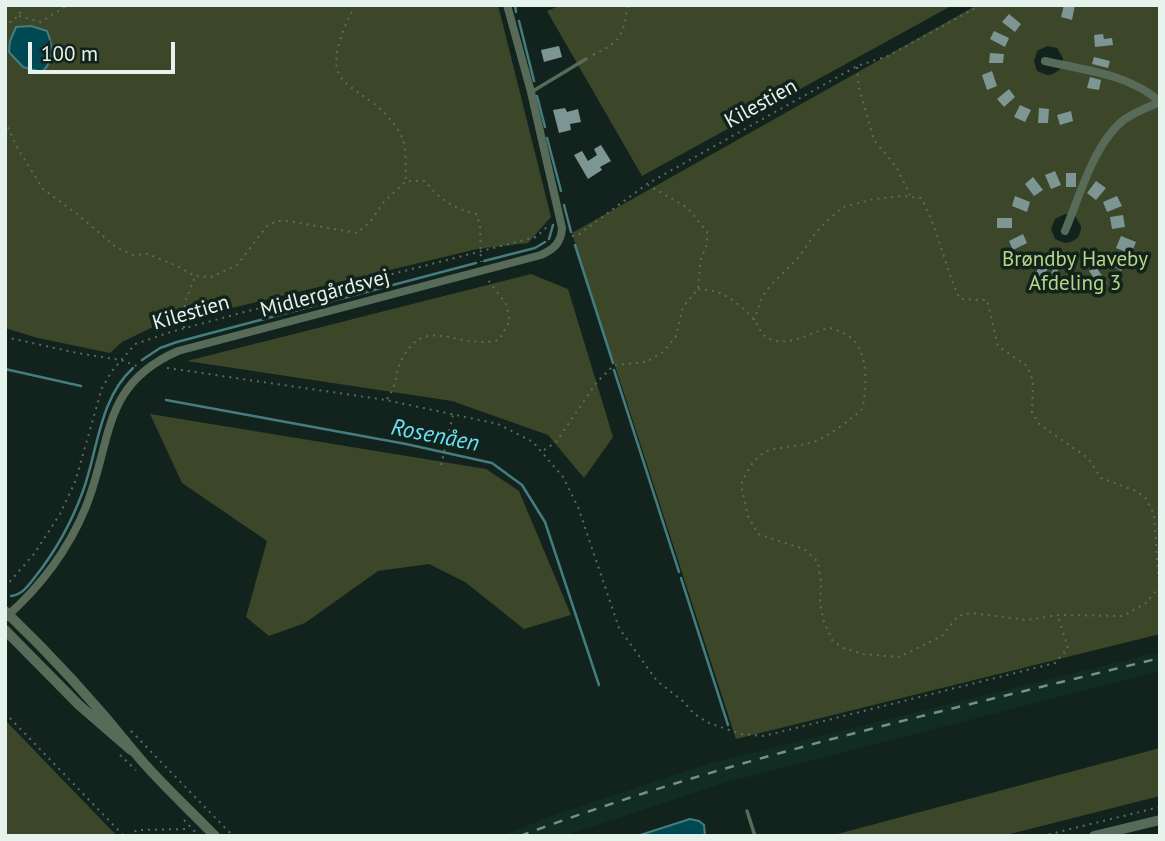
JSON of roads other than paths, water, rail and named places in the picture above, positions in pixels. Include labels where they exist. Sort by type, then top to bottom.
[{"type":"street","points":[[507,5],[531,92]]},
{"type":"street","points":[[1045,61],[1133,83],[1160,102],[1125,119],[1110,134],[1099,151],[1065,230]]},
{"type":"street","name":"Midlergårdsvej","points":[[6,614],[40,584],[68,542],[92,491],[117,406],[124,392],[147,367],[178,351],[551,251],[561,237],[559,216],[531,92]]},
{"type":"street","points":[[6,614],[82,690],[123,735],[137,755],[215,836]]},
{"type":"street","points":[[5,630],[79,705],[137,755]]},
{"type":"street","points":[[1094,836],[1160,820]]},
{"type":"lane","points":[[531,92],[586,59]]},
{"type":"lane","points":[[747,811],[755,836]]},
{"type":"water","points":[[31,26],[47,31],[51,42],[51,58],[42,72],[23,67],[9,52],[16,27]]},
{"type":"water","points":[[690,819],[704,825],[705,836],[637,836]]},
{"type":"waterway","points":[[515,5],[516,12]]},
{"type":"waterway","points":[[519,21],[534,81]]},
{"type":"waterway","points":[[537,96],[545,127]]},
{"type":"waterway","points":[[547,138],[561,191]]},
{"type":"waterway","points":[[564,205],[571,232]]},
{"type":"waterway","points":[[549,239],[553,225]]},
{"type":"waterway","points":[[484,261],[535,248],[545,242]]},
{"type":"waterway","points":[[575,245],[613,363]]},
{"type":"waterway","points":[[142,360],[160,348],[177,342],[476,263]]},
{"type":"waterway","points":[[11,596],[19,594],[28,586],[74,514],[106,410],[113,395],[133,368]]},
{"type":"waterway","name":"Rosenåen","points":[[5,369],[81,386]]},
{"type":"waterway","points":[[614,370],[679,572]]},
{"type":"waterway","name":"Rosenåen","points":[[166,400],[406,444],[492,463],[522,485],[545,522],[599,685]]},
{"type":"waterway","points":[[681,578],[728,725]]},
{"type":"railway","points":[[520,836],[598,808],[757,759],[1160,658]]},
{"type":"park label","name":"Brøndby Haveby Afdeling 3","points":[[1075,272]]}]
